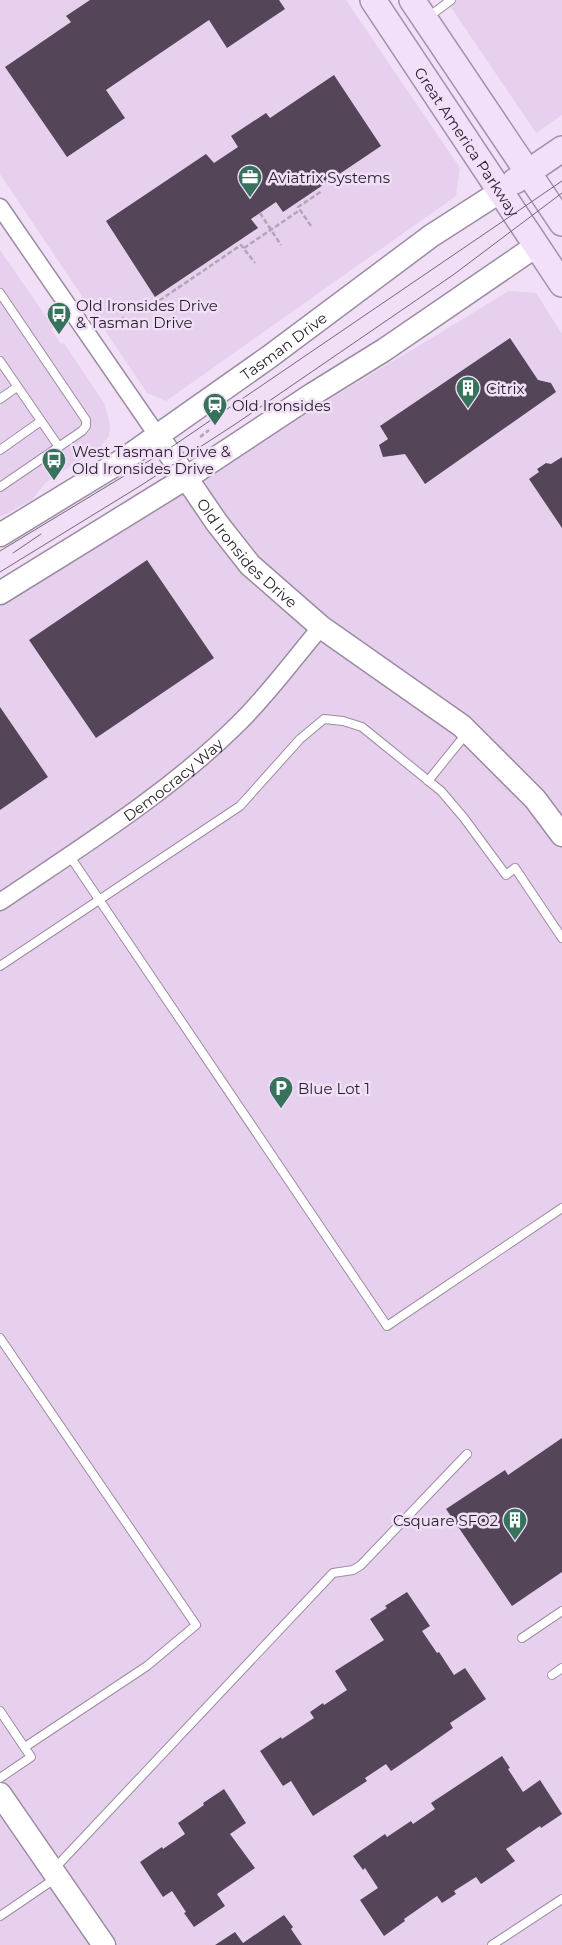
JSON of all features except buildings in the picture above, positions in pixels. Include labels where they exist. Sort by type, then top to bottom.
[{"type":"main road","name":"Great America Parkway","points":[[373,0],[562,284]]},
{"type":"main road","points":[[0,593],[186,478],[313,394],[384,350],[536,246],[562,225],[419,10]]},
{"type":"main road","name":"Tasman Drive","points":[[0,535],[100,474],[157,435],[269,357],[424,242],[562,149]]},
{"type":"main road","name":"Old Ironsides Drive","points":[[157,435],[221,529],[250,565],[321,627],[462,726],[535,799],[562,835]]},
{"type":"main road","points":[[0,1794],[104,1945]]},
{"type":"street","name":"Old Ironsides Drive","points":[[2,215],[157,435]]},
{"type":"street","name":"Democracy Way","points":[[0,902],[181,776],[229,733],[264,696],[321,627]]},
{"type":"lane","points":[[419,10],[451,0]]},
{"type":"lane","points":[[0,293],[86,420],[86,426],[82,431],[0,487]]},
{"type":"lane","points":[[0,361],[59,447]]},
{"type":"lane","points":[[0,398],[17,387]]},
{"type":"lane","points":[[0,450],[41,421]]},
{"type":"lane","points":[[0,966],[240,806],[300,739],[324,719],[362,727],[441,791],[464,818],[506,875],[515,868],[561,936]]},
{"type":"lane","points":[[428,781],[468,732]]},
{"type":"lane","points":[[69,855],[387,1326],[562,1208]]},
{"type":"lane","points":[[0,1338],[196,1625],[147,1666],[25,1747]]},
{"type":"lane","points":[[0,1916],[54,1875],[333,1573],[353,1570],[361,1565],[467,1454]]},
{"type":"lane","points":[[522,1638],[562,1611]]},
{"type":"lane","points":[[552,1675],[562,1668]]},
{"type":"lane","points":[[0,1711],[31,1757],[0,1778]]},
{"type":"lane","points":[[492,1945],[562,1899]]},
{"type":"path","points":[[311,226],[298,208],[322,191]]},
{"type":"path","points":[[244,248],[300,210]]},
{"type":"path","points":[[260,213],[281,245]]},
{"type":"path","points":[[147,309],[241,245],[255,263]]},
{"type":"path","points":[[108,327],[123,318],[127,323]]},
{"type":"path","points":[[200,437],[209,430]]},
{"type":"shaded area","points":[[0,0],[346,0],[460,168],[456,196],[166,401],[147,393],[0,174]]},
{"type":"shaded area","points":[[446,0],[562,0],[562,115],[536,133]]},
{"type":"shaded area","points":[[0,250],[54,328],[51,329],[61,344],[64,343],[104,403],[110,428],[109,436],[100,447],[45,483],[32,500],[0,517]]},
{"type":"shaded area","points":[[509,291],[536,293],[562,334],[562,1945],[0,1945],[0,599]]},
{"type":"tram line","points":[[0,551],[167,450],[562,181]]},
{"type":"tram line","points":[[0,572],[140,486],[237,423],[453,275],[562,193]]},
{"type":"tram line","points":[[13,553],[41,534]]},
{"type":"place","name":"Aviatrix Systems","points":[[250,198]]},
{"type":"place","name":"Old Ironsides Drive & Tasman Drive","points":[[59,335]]},
{"type":"place","name":"Citrix","points":[[468,409]]},
{"type":"place","name":"Old Ironsides","points":[[215,426]]},
{"type":"place","name":"West Tasman Drive & Old Ironsides Drive","points":[[54,481]]},
{"type":"place","name":"Blue Lot 1","points":[[281,1109]]},
{"type":"place","name":"Csquare SFO2","points":[[515,1541]]}]
